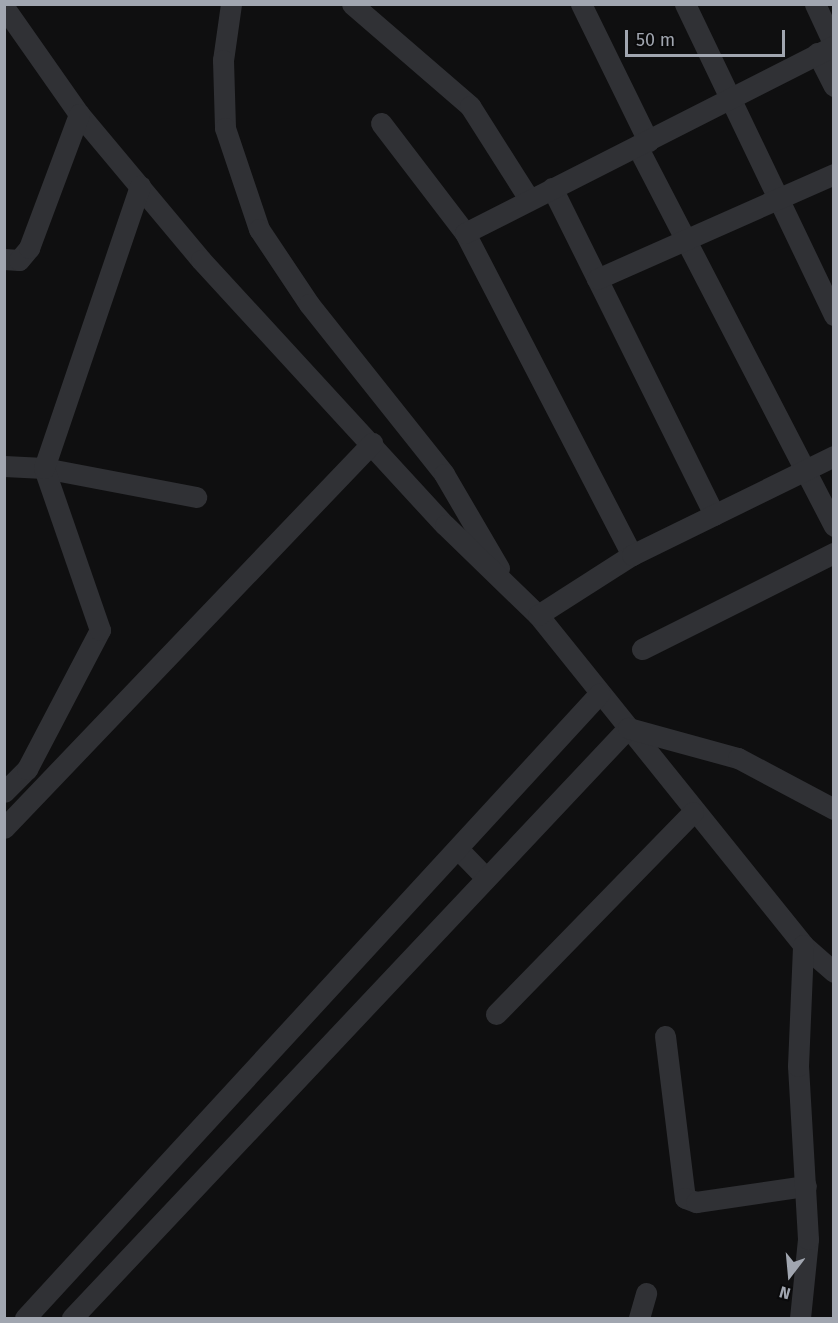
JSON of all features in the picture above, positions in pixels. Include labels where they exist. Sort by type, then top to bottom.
[{"type":"street","points":[[231,4],[223,60],[225,128],[259,229],[309,304],[456,491],[511,589]]},
{"type":"street","points":[[352,4],[470,106],[529,199]]},
{"type":"street","points":[[581,4],[684,239],[801,472],[834,526]]},
{"type":"street","points":[[685,4],[834,315]]},
{"type":"street","points":[[815,4],[828,48],[834,86]]},
{"type":"street","points":[[4,7],[79,114],[140,186],[372,443],[538,615],[693,812],[803,945],[834,972]]},
{"type":"street","points":[[465,233],[731,100],[828,48]]},
{"type":"street","points":[[4,259],[19,260],[29,248],[79,114]]},
{"type":"street","points":[[381,123],[465,233],[632,555]]},
{"type":"street","points":[[597,279],[834,174]]},
{"type":"street","points":[[4,792],[27,769],[100,630],[44,468],[140,186]]},
{"type":"street","points":[[552,188],[714,515]]},
{"type":"street","points":[[4,828],[372,443]]},
{"type":"street","points":[[538,615],[632,555],[834,456]]},
{"type":"street","points":[[4,466],[44,468],[196,497]]},
{"type":"street","points":[[642,649],[834,553]]},
{"type":"street","points":[[26,1318],[459,850],[600,693]]},
{"type":"street","points":[[628,728],[738,758],[834,809]]},
{"type":"street","points":[[72,1318],[628,728]]},
{"type":"street","points":[[496,1014],[693,812]]},
{"type":"street","points":[[459,850],[486,878]]},
{"type":"street","points":[[800,1318],[808,1239],[798,1066],[803,945]]},
{"type":"street","points":[[665,1036],[685,1198],[696,1202],[806,1186]]},
{"type":"street","points":[[639,1318],[646,1293]]}]
